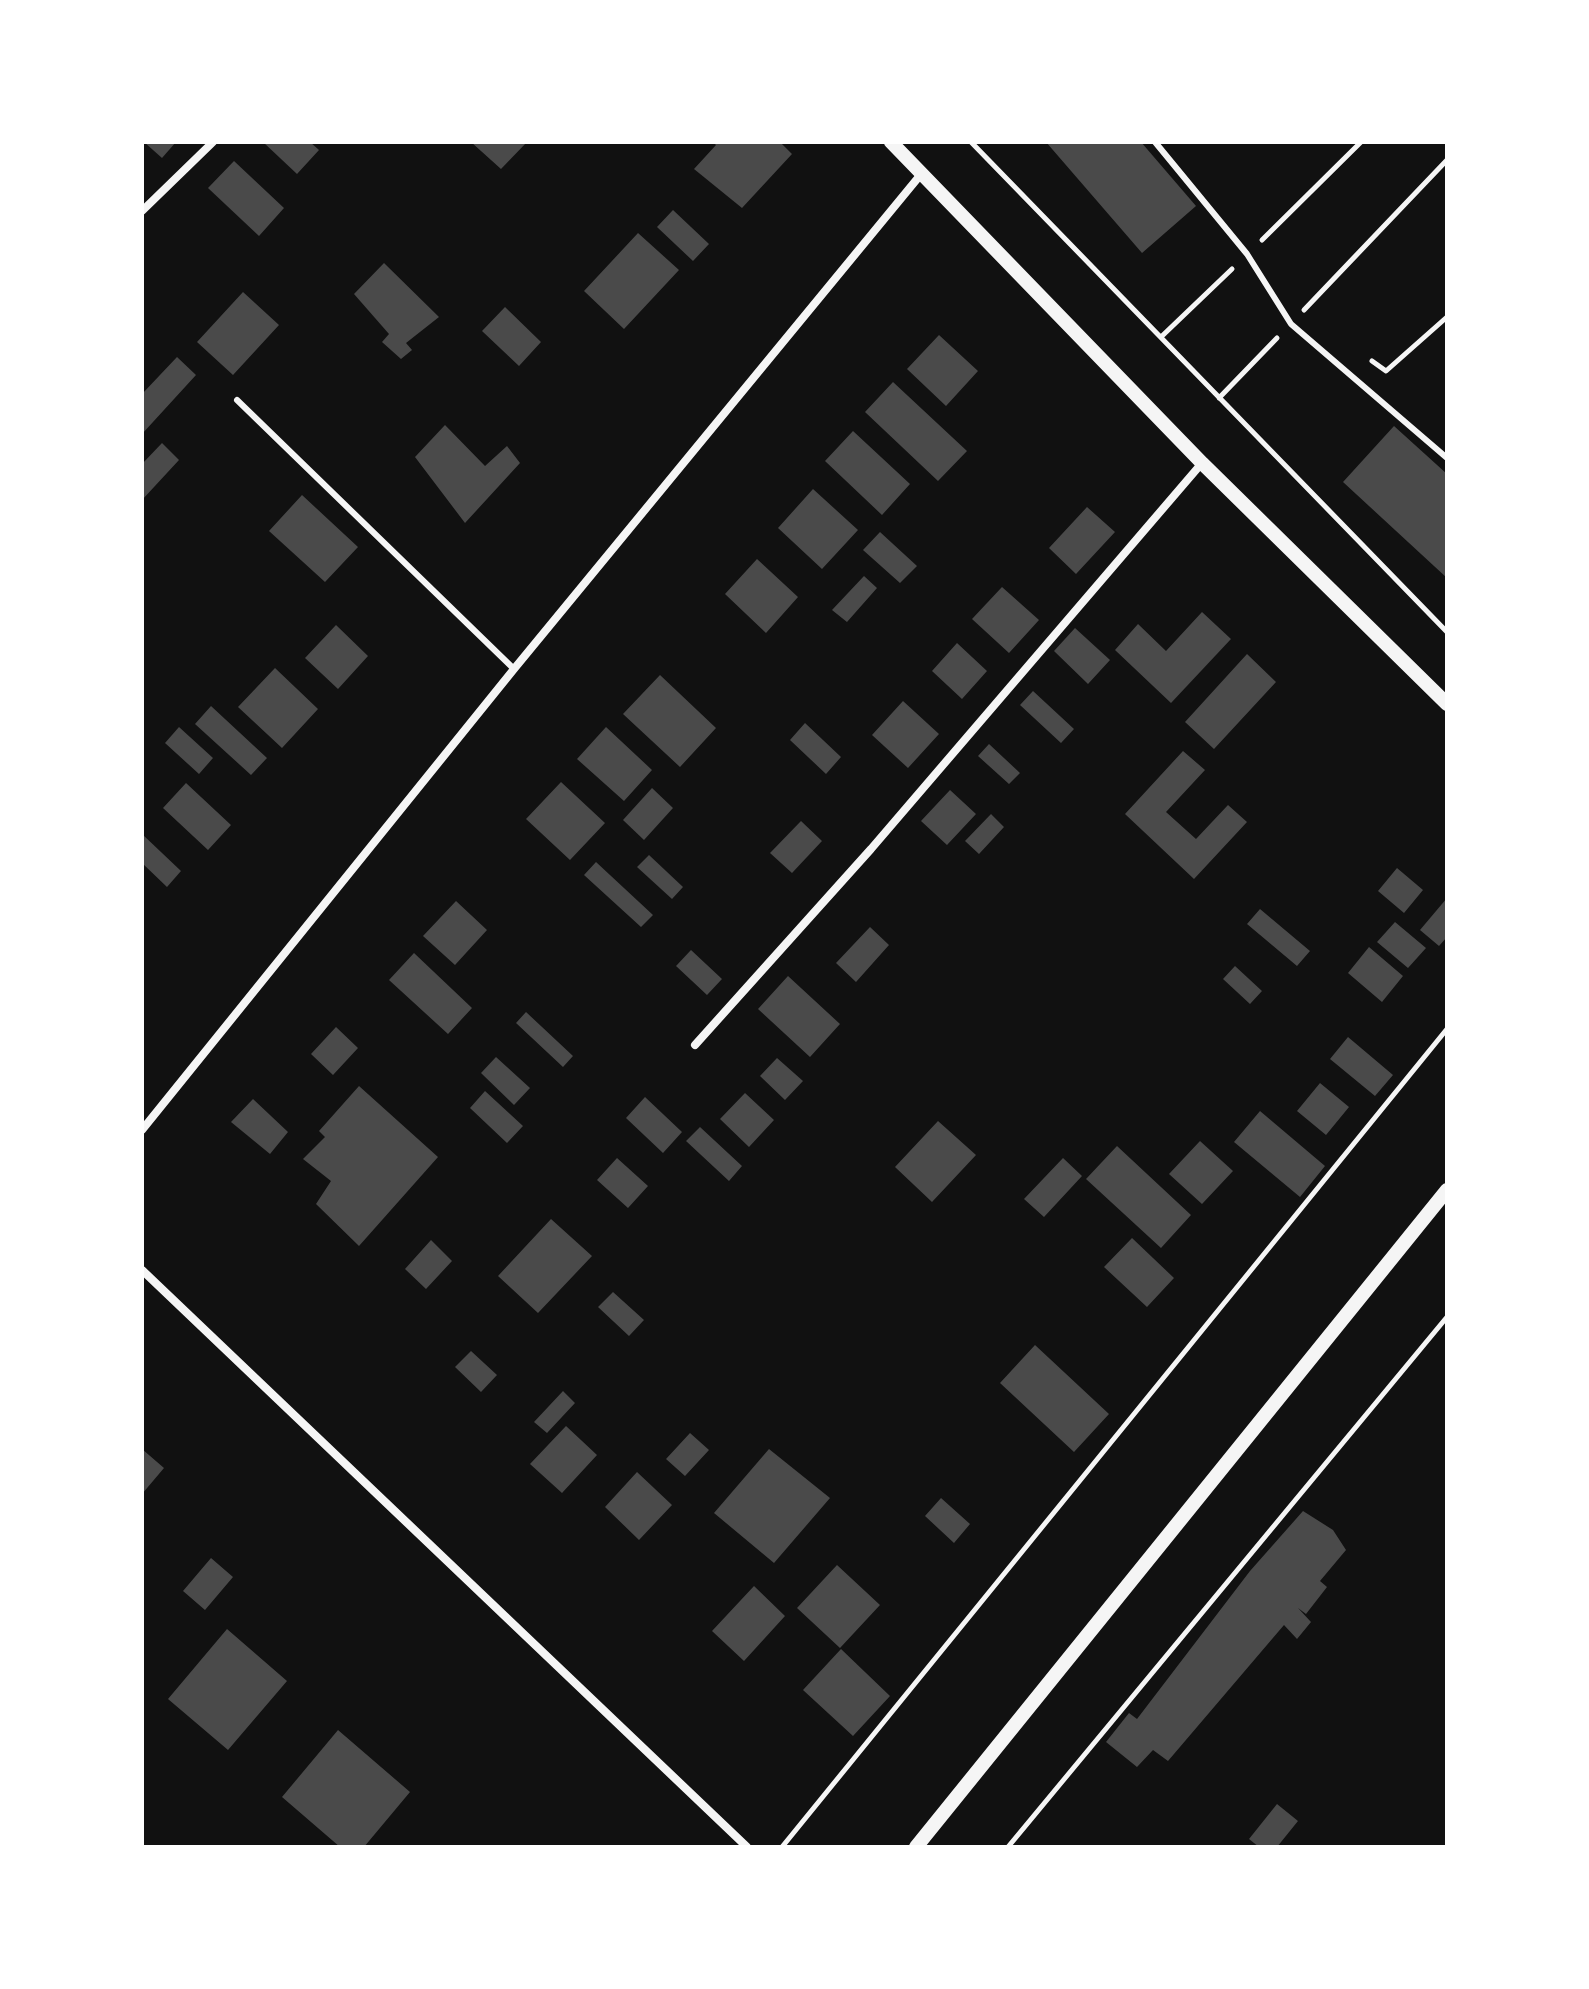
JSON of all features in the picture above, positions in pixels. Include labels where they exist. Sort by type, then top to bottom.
[{"type":"street","points":[[142,211],[213,142]]},
{"type":"street","points":[[891,142],[1202,463],[1447,704]]},
{"type":"street","points":[[142,1130],[514,669],[922,173]]},
{"type":"street","points":[[695,1045],[871,849],[1202,463]]},
{"type":"street","points":[[923,1844],[1447,1190]]},
{"type":"street","points":[[142,1270],[747,1847]]},
{"type":"lane","points":[[1155,142],[1247,254],[1291,324],[1447,458]]},
{"type":"lane","points":[[237,400],[514,669]]},
{"type":"path","points":[[971,142],[1447,632]]},
{"type":"path","points":[[1304,311],[1447,160]]},
{"type":"path","points":[[782,1847],[1447,1029]]},
{"type":"path","points":[[1008,1847],[1447,1317]]},
{"type":"building","points":[[144,142],[176,142],[162,158]]},
{"type":"building","points":[[263,142],[310,142],[319,150],[297,174]]},
{"type":"building","points":[[471,142],[527,142],[501,169]]},
{"type":"building","points":[[713,142],[780,142],[792,154],[742,208],[694,169],[716,145]]},
{"type":"building","points":[[1046,142],[1141,142],[1196,206],[1142,253]]},
{"type":"building","points":[[234,161],[284,208],[259,236],[208,188]]},
{"type":"building","points":[[673,210],[709,244],[693,261],[657,227]]},
{"type":"building","points":[[638,233],[679,270],[624,329],[584,291]]},
{"type":"building","points":[[384,263],[439,317],[406,343],[412,350],[401,359],[382,342],[389,334],[354,294]]},
{"type":"building","points":[[243,292],[279,325],[233,375],[197,342]]},
{"type":"building","points":[[505,307],[541,342],[519,366],[482,331]]},
{"type":"building","points":[[939,335],[978,371],[946,406],[907,369]]},
{"type":"building","points":[[177,357],[196,375],[142,434],[142,394]]},
{"type":"building","points":[[893,382],[967,451],[938,481],[865,412]]},
{"type":"building","points":[[445,425],[485,466],[507,446],[520,463],[465,523],[415,457]]},
{"type":"building","points":[[1394,426],[1447,474],[1447,578],[1343,482]]},
{"type":"building","points":[[853,431],[910,484],[882,515],[825,461]]},
{"type":"building","points":[[162,443],[179,460],[142,500],[142,464]]},
{"type":"building","points":[[813,489],[858,530],[822,569],[778,528]]},
{"type":"building","points":[[302,495],[358,547],[325,582],[269,531]]},
{"type":"building","points":[[1087,507],[1115,532],[1076,574],[1049,548]]},
{"type":"building","points":[[880,532],[917,566],[900,583],[863,550]]},
{"type":"building","points":[[757,559],[798,597],[766,633],[725,594]]},
{"type":"building","points":[[864,576],[877,588],[847,622],[832,610]]},
{"type":"building","points":[[1002,587],[1039,620],[1009,653],[972,619]]},
{"type":"building","points":[[1202,612],[1231,639],[1171,703],[1115,650],[1138,624],[1166,651]]},
{"type":"building","points":[[336,625],[368,656],[338,689],[305,658]]},
{"type":"building","points":[[1075,628],[1110,660],[1088,684],[1054,651]]},
{"type":"building","points":[[957,643],[987,671],[962,699],[932,671]]},
{"type":"building","points":[[1247,654],[1276,682],[1214,749],[1185,722]]},
{"type":"building","points":[[275,668],[318,709],[282,748],[238,707]]},
{"type":"building","points":[[660,675],[716,728],[680,767],[623,714]]},
{"type":"building","points":[[1033,691],[1074,729],[1061,743],[1020,705]]},
{"type":"building","points":[[903,701],[939,734],[908,768],[872,735]]},
{"type":"building","points":[[211,706],[267,758],[251,775],[195,724]]},
{"type":"building","points":[[805,723],[841,757],[826,774],[790,740]]},
{"type":"building","points":[[179,727],[213,758],[199,774],[165,743]]},
{"type":"building","points":[[606,727],[652,770],[624,801],[577,759]]},
{"type":"building","points":[[989,744],[1020,773],[1009,784],[978,756]]},
{"type":"building","points":[[1183,751],[1205,770],[1166,812],[1196,839],[1228,805],[1247,822],[1194,879],[1125,814]]},
{"type":"building","points":[[561,782],[605,823],[570,860],[526,819]]},
{"type":"building","points":[[186,783],[231,825],[208,850],[163,808]]},
{"type":"building","points":[[652,788],[673,808],[644,840],[623,820]]},
{"type":"building","points":[[950,790],[976,814],[947,845],[921,821]]},
{"type":"building","points":[[991,814],[1004,827],[979,854],[965,841]]},
{"type":"building","points":[[801,821],[822,841],[792,873],[770,853]]},
{"type":"building","points":[[142,834],[181,871],[167,887],[142,863]]},
{"type":"building","points":[[649,855],[683,887],[672,899],[637,867]]},
{"type":"building","points":[[596,862],[653,915],[641,927],[584,875]]},
{"type":"building","points":[[1397,868],[1423,890],[1404,913],[1378,891]]},
{"type":"building","points":[[1447,898],[1447,937],[1439,946],[1420,930]]},
{"type":"building","points":[[456,901],[487,930],[455,965],[423,936]]},
{"type":"building","points":[[1260,909],[1310,951],[1297,966],[1247,924]]},
{"type":"building","points":[[1395,922],[1426,948],[1408,968],[1377,942]]},
{"type":"building","points":[[870,927],[889,945],[856,982],[836,963]]},
{"type":"building","points":[[1369,947],[1403,976],[1382,1002],[1348,973]]},
{"type":"building","points":[[691,950],[722,979],[707,995],[676,966]]},
{"type":"building","points":[[414,953],[472,1008],[448,1034],[389,980]]},
{"type":"building","points":[[1235,966],[1262,991],[1250,1004],[1223,979]]},
{"type":"building","points":[[788,976],[840,1024],[810,1057],[758,1009]]},
{"type":"building","points":[[526,1012],[573,1056],[563,1067],[516,1023]]},
{"type":"building","points":[[336,1027],[358,1048],[333,1075],[311,1054]]},
{"type":"building","points":[[1348,1037],[1393,1075],[1375,1096],[1330,1059]]},
{"type":"building","points":[[496,1057],[530,1088],[514,1105],[481,1073]]},
{"type":"building","points":[[777,1058],[803,1081],[785,1100],[760,1076]]},
{"type":"building","points":[[1320,1083],[1349,1107],[1326,1135],[1297,1111]]},
{"type":"building","points":[[359,1086],[438,1157],[359,1246],[316,1204],[331,1181],[303,1159],[325,1137],[319,1131]]},
{"type":"building","points":[[485,1091],[523,1126],[507,1143],[470,1108]]},
{"type":"building","points":[[745,1093],[774,1120],[749,1147],[720,1119]]},
{"type":"building","points":[[645,1097],[682,1132],[663,1153],[626,1118]]},
{"type":"building","points":[[253,1099],[288,1132],[270,1154],[231,1122]]},
{"type":"building","points":[[1260,1111],[1325,1166],[1300,1197],[1234,1142]]},
{"type":"building","points":[[938,1121],[976,1155],[932,1202],[895,1167]]},
{"type":"building","points":[[700,1127],[742,1166],[729,1181],[686,1141]]},
{"type":"building","points":[[1200,1141],[1233,1171],[1202,1204],[1169,1174]]},
{"type":"building","points":[[1117,1146],[1191,1215],[1161,1248],[1086,1179]]},
{"type":"building","points":[[617,1158],[648,1186],[628,1208],[597,1180]]},
{"type":"building","points":[[1063,1158],[1082,1176],[1044,1217],[1024,1199]]},
{"type":"building","points":[[551,1219],[592,1256],[538,1313],[498,1276]]},
{"type":"building","points":[[1132,1238],[1174,1278],[1147,1307],[1104,1267]]},
{"type":"building","points":[[431,1240],[452,1261],[426,1289],[405,1269]]},
{"type":"building","points":[[613,1292],[644,1320],[629,1336],[598,1307]]},
{"type":"building","points":[[1035,1345],[1109,1414],[1074,1452],[1000,1383]]},
{"type":"building","points":[[471,1351],[497,1375],[481,1392],[455,1367]]},
{"type":"building","points":[[563,1391],[575,1403],[547,1433],[534,1422]]},
{"type":"building","points":[[566,1426],[597,1455],[562,1493],[530,1464]]},
{"type":"building","points":[[690,1433],[709,1450],[685,1476],[666,1459]]},
{"type":"building","points":[[142,1449],[164,1468],[142,1494]]},
{"type":"building","points":[[769,1449],[830,1498],[774,1563],[714,1513]]},
{"type":"building","points":[[637,1472],[672,1505],[639,1540],[605,1507]]},
{"type":"building","points":[[941,1498],[970,1524],[954,1543],[925,1516]]},
{"type":"building","points":[[1303,1511],[1333,1530],[1346,1550],[1320,1581],[1327,1587],[1306,1614],[1298,1608],[1311,1622],[1297,1639],[1284,1625],[1168,1761],[1153,1750],[1137,1767],[1106,1742],[1129,1713],[1137,1719],[1250,1571]]},
{"type":"building","points":[[211,1558],[233,1577],[205,1610],[183,1591]]},
{"type":"building","points":[[837,1565],[880,1605],[840,1648],[797,1608]]},
{"type":"building","points":[[754,1586],[785,1616],[744,1661],[712,1631]]},
{"type":"building","points":[[227,1629],[287,1681],[228,1750],[168,1699]]},
{"type":"building","points":[[841,1649],[890,1696],[853,1736],[803,1690]]},
{"type":"building","points":[[338,1730],[410,1792],[364,1847],[340,1847],[282,1797]]},
{"type":"building","points":[[1277,1804],[1298,1821],[1277,1847],[1259,1847],[1249,1839]]}]
